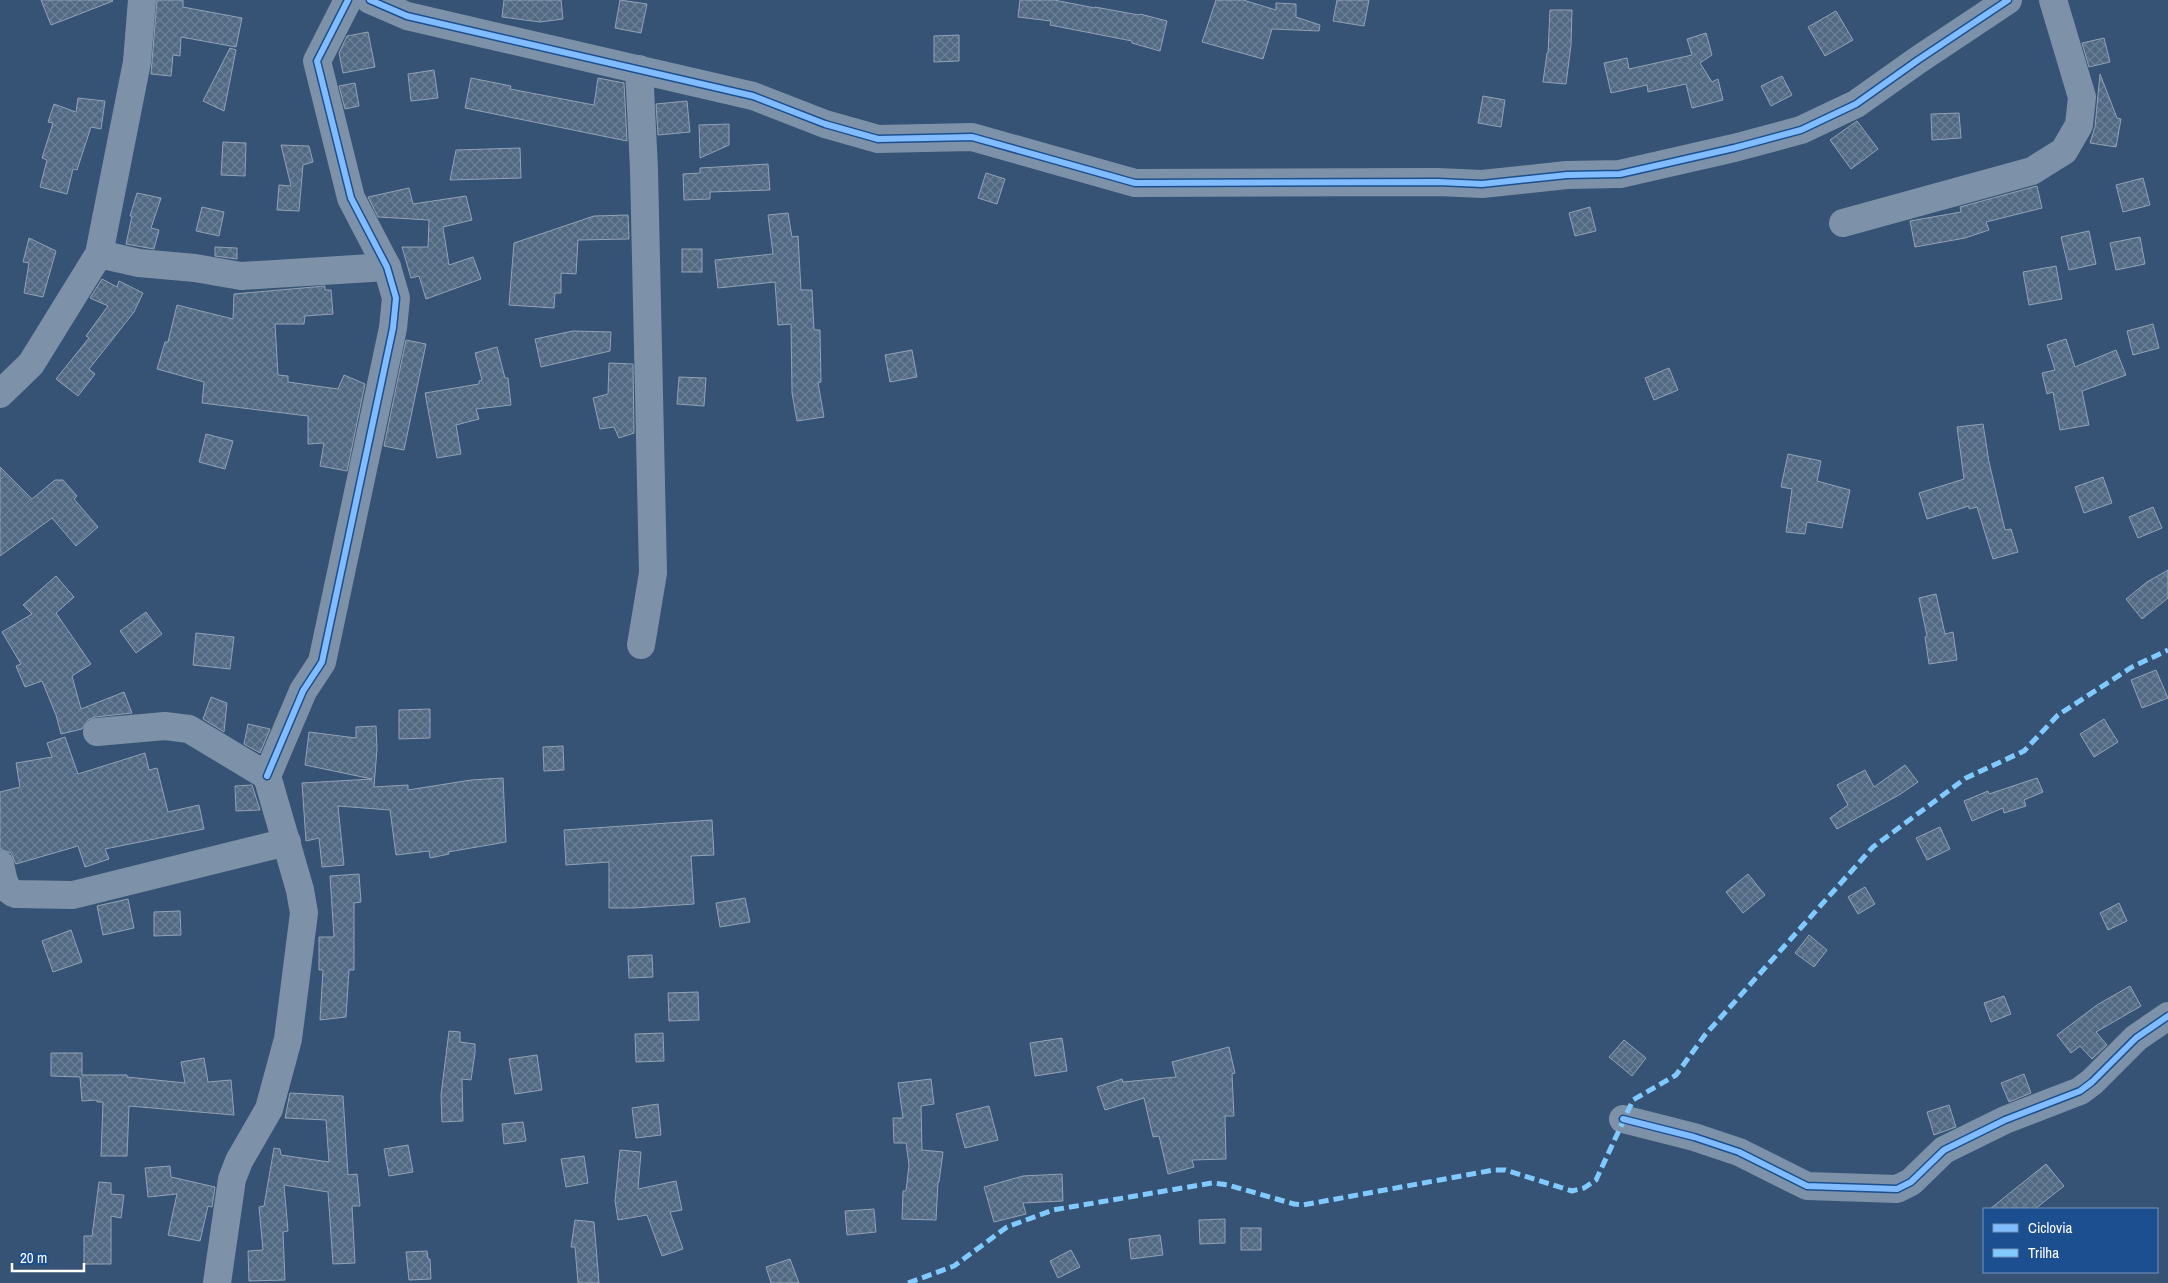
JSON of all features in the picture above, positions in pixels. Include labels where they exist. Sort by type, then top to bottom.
[{"type":"street","points":[[0,394],[31,364],[99,254],[137,62],[142,0]]},
{"type":"street","points":[[217,1283],[232,1179],[238,1161],[269,1110],[288,1039],[304,913],[288,842],[267,776],[303,692],[322,662],[393,328],[396,298],[387,267],[351,198],[317,61],[348,0]]},
{"type":"street","points":[[370,0],[407,16],[753,96],[825,124],[878,139],[972,137],[1135,183],[1438,182],[1482,184],[1567,175],[1620,174],[1734,148],[1801,130],[1856,104],[2008,0]]},
{"type":"street","points":[[1843,223],[2032,171],[2064,152],[2079,125],[2082,97],[2053,0]]},
{"type":"street","points":[[640,69],[653,573],[640,645]]},
{"type":"street","points":[[99,254],[139,263],[195,268],[241,276],[387,267]]},
{"type":"street","points":[[97,732],[165,726],[189,729],[267,776]]},
{"type":"street","points":[[0,864],[6,888],[10,892],[16,894],[73,895],[288,842]]},
{"type":"street","points":[[1623,1120],[1694,1137],[1739,1152],[1807,1186],[1897,1189],[1911,1182],[1944,1150],[2005,1120],[2080,1091],[2092,1082],[2136,1038],[2168,1016]]},
{"type":"building","points":[[41,0],[112,0],[113,1],[51,25]]},
{"type":"building","points":[[157,0],[183,0],[183,7],[242,18],[236,47],[181,37],[180,56],[173,55],[171,76],[151,74]]},
{"type":"building","points":[[504,0],[561,0],[563,19],[540,22],[502,17]]},
{"type":"building","points":[[620,0],[647,4],[641,33],[615,28]]},
{"type":"building","points":[[1020,0],[1054,0],[1140,14],[1167,21],[1160,51],[1132,43],[1132,41],[1050,25],[1051,21],[1018,17]]},
{"type":"building","points":[[1216,0],[1243,0],[1276,10],[1276,3],[1296,4],[1296,17],[1320,25],[1319,31],[1272,29],[1263,59],[1202,42]]},
{"type":"building","points":[[1337,0],[1369,0],[1364,26],[1333,21]]},
{"type":"building","points":[[1550,10],[1572,10],[1571,45],[1566,84],[1543,82],[1548,53]]},
{"type":"building","points":[[1836,11],[1853,40],[1825,56],[1808,27]]},
{"type":"building","points":[[368,32],[375,67],[343,73],[339,53],[347,36]]},
{"type":"building","points":[[1706,33],[1712,55],[1700,63],[1712,82],[1718,79],[1723,100],[1692,108],[1686,84],[1648,92],[1647,85],[1611,93],[1604,63],[1627,58],[1629,69],[1692,55],[1687,39]]},
{"type":"building","points":[[959,35],[959,61],[934,62],[934,36]]},
{"type":"building","points":[[2104,38],[2110,62],[2089,67],[2082,43]]},
{"type":"building","points":[[230,48],[236,50],[224,111],[203,101]]},
{"type":"building","points":[[434,70],[438,98],[411,101],[408,74]]},
{"type":"building","points":[[2100,74],[2117,118],[2121,119],[2116,147],[2090,143],[2095,127]]},
{"type":"building","points":[[1782,76],[1792,95],[1771,106],[1761,86]]},
{"type":"building","points":[[471,78],[511,86],[510,89],[594,105],[598,78],[624,83],[627,141],[465,108]]},
{"type":"building","points":[[355,83],[359,106],[345,109],[339,86]]},
{"type":"building","points":[[1483,96],[1505,100],[1501,127],[1478,123]]},
{"type":"building","points":[[78,98],[105,101],[101,129],[91,127],[77,170],[73,169],[67,194],[40,187],[47,160],[42,158],[53,123],[48,122],[54,104],[76,112]]},
{"type":"building","points":[[687,101],[690,132],[658,135],[656,104]]},
{"type":"building","points":[[1959,113],[1961,138],[1932,140],[1931,114]]},
{"type":"building","points":[[1857,121],[1878,149],[1851,169],[1830,140]]},
{"type":"building","points":[[729,124],[729,145],[700,158],[699,125]]},
{"type":"building","points":[[223,142],[246,143],[245,176],[221,175]]},
{"type":"building","points":[[281,145],[309,146],[313,162],[303,165],[299,211],[277,210],[279,185],[291,186]]},
{"type":"building","points":[[520,148],[521,178],[450,180],[456,150]]},
{"type":"building","points":[[768,164],[770,190],[710,192],[710,199],[684,200],[683,174],[700,173],[700,168]]},
{"type":"building","points":[[986,173],[1005,179],[997,204],[978,198]]},
{"type":"building","points":[[2143,178],[2150,205],[2123,212],[2116,185]]},
{"type":"building","points":[[2037,186],[2042,208],[1986,222],[1989,230],[1965,238],[1915,247],[1910,221],[1961,212],[1960,207]]},
{"type":"building","points":[[409,188],[413,204],[466,196],[472,220],[443,227],[449,265],[473,257],[481,279],[426,299],[419,276],[411,278],[402,247],[428,247],[429,220],[378,217],[368,197]]},
{"type":"building","points":[[137,193],[161,198],[151,228],[159,230],[154,249],[126,244],[132,216],[130,216]]},
{"type":"building","points":[[202,207],[224,212],[219,236],[196,231]]},
{"type":"building","points":[[1590,207],[1596,231],[1575,236],[1569,213]]},
{"type":"building","points":[[788,213],[792,237],[798,236],[801,290],[812,290],[814,330],[820,330],[821,382],[818,383],[824,417],[797,421],[792,393],[791,324],[778,325],[775,282],[718,288],[715,260],[773,254],[768,215]]},
{"type":"building","points":[[628,215],[629,239],[578,240],[576,274],[561,273],[561,293],[555,293],[554,308],[509,305],[514,243],[594,216]]},
{"type":"building","points":[[2089,231],[2096,264],[2069,270],[2061,237]]},
{"type":"building","points":[[2140,237],[2145,264],[2116,270],[2110,243]]},
{"type":"building","points":[[29,238],[56,251],[43,297],[24,293],[29,263],[23,262]]},
{"type":"building","points":[[215,247],[237,248],[237,259],[215,256]]},
{"type":"building","points":[[682,249],[702,249],[702,272],[682,272]]},
{"type":"building","points":[[2056,266],[2062,299],[2029,305],[2023,272]]},
{"type":"building","points":[[102,279],[117,287],[119,281],[143,293],[134,312],[89,369],[95,374],[78,396],[56,379],[89,338],[86,336],[108,306],[90,298]]},
{"type":"building","points":[[325,286],[325,290],[331,290],[333,314],[305,316],[304,324],[275,324],[278,375],[288,376],[288,382],[338,389],[344,375],[365,384],[347,471],[320,466],[324,443],[308,444],[308,416],[202,403],[204,382],[157,369],[165,342],[168,342],[177,305],[233,319],[234,294]]},
{"type":"building","points":[[2153,324],[2159,348],[2133,355],[2127,331]]},
{"type":"building","points":[[573,331],[611,332],[610,351],[541,367],[535,339]]},
{"type":"building","points":[[2066,339],[2075,367],[2116,350],[2126,375],[2082,391],[2089,425],[2060,430],[2053,392],[2047,394],[2042,373],[2055,370],[2047,345]]},
{"type":"building","points":[[406,340],[426,344],[404,450],[384,446]]},
{"type":"building","points":[[497,347],[505,378],[508,378],[511,405],[476,409],[479,419],[456,425],[461,454],[437,458],[425,393],[479,384],[479,381],[482,380],[475,353]]},
{"type":"building","points":[[912,350],[917,377],[890,382],[885,355]]},
{"type":"building","points":[[609,363],[633,364],[634,433],[619,438],[614,427],[600,429],[593,398],[608,394]]},
{"type":"building","points":[[1669,368],[1678,390],[1654,400],[1645,378]]},
{"type":"building","points":[[679,377],[706,378],[704,406],[677,404]]},
{"type":"building","points":[[1983,424],[1989,462],[2005,530],[2011,529],[2018,552],[1993,559],[1977,507],[1969,509],[1969,506],[1927,519],[1919,493],[1964,479],[1957,427]]},
{"type":"building","points":[[206,434],[233,441],[225,469],[199,462]]},
{"type":"building","points":[[1788,454],[1821,461],[1817,481],[1850,490],[1842,528],[1807,522],[1805,534],[1786,532],[1792,489],[1781,487]]},
{"type":"building","points":[[0,467],[32,499],[55,480],[63,480],[77,496],[74,499],[98,527],[76,546],[52,518],[0,556]]},
{"type":"building","points":[[2103,477],[2112,503],[2084,513],[2075,487]]},
{"type":"building","points":[[2153,507],[2162,528],[2138,538],[2129,517]]},
{"type":"building","points":[[2168,570],[2168,598],[2142,619],[2126,599],[2147,582]]},
{"type":"building","points":[[56,576],[74,597],[56,613],[91,664],[72,676],[81,709],[124,692],[132,713],[95,717],[88,720],[82,729],[61,734],[56,715],[42,681],[25,687],[16,666],[21,664],[2,632],[32,614],[23,605]]},
{"type":"building","points":[[1936,594],[1945,634],[1953,632],[1957,660],[1929,664],[1925,637],[1927,636],[1919,598]]},
{"type":"building","points":[[146,612],[162,634],[136,653],[120,631]]},
{"type":"building","points":[[196,633],[234,637],[230,669],[193,665]]},
{"type":"building","points":[[2156,670],[2168,698],[2142,708],[2131,680]]},
{"type":"building","points":[[211,697],[227,703],[224,732],[203,719]]},
{"type":"building","points":[[430,709],[430,738],[399,739],[399,710]]},
{"type":"building","points":[[2104,719],[2118,742],[2094,757],[2080,734]]},
{"type":"building","points":[[248,724],[270,729],[260,753],[244,744]]},
{"type":"building","points":[[376,726],[377,749],[374,787],[408,785],[408,790],[471,780],[503,778],[506,842],[448,852],[449,854],[430,858],[429,851],[396,855],[390,810],[338,806],[344,865],[322,867],[319,838],[306,841],[302,783],[372,779],[305,765],[309,732],[356,738],[356,727]]},
{"type":"building","points":[[65,737],[78,774],[145,753],[149,770],[157,768],[168,812],[199,805],[204,829],[105,849],[109,859],[85,867],[78,846],[16,864],[11,853],[0,849],[0,792],[20,787],[16,763],[52,757],[47,743]]},
{"type":"building","points":[[563,746],[564,770],[544,771],[543,747]]},
{"type":"building","points":[[1905,765],[1918,782],[1899,795],[1837,829],[1830,818],[1848,805],[1837,785],[1865,770],[1874,787]]},
{"type":"building","points":[[2037,778],[2043,792],[2024,800],[2026,806],[2004,813],[2003,808],[1972,821],[1964,801],[1988,791],[1989,794]]},
{"type":"building","points":[[252,785],[260,810],[236,811],[235,786]]},
{"type":"building","points":[[712,820],[714,855],[691,856],[694,904],[609,908],[609,862],[566,865],[564,830]]},
{"type":"building","points":[[1940,827],[1950,849],[1927,860],[1916,838]]},
{"type":"building","points":[[359,874],[361,902],[354,903],[354,970],[349,970],[346,1017],[320,1020],[323,970],[319,970],[319,937],[334,937],[330,876]]},
{"type":"building","points":[[1748,874],[1765,895],[1743,913],[1726,892]]},
{"type":"building","points":[[1865,887],[1875,904],[1858,914],[1848,897]]},
{"type":"building","points":[[745,898],[750,922],[720,927],[716,903]]},
{"type":"building","points":[[128,899],[134,928],[103,935],[97,906]]},
{"type":"building","points":[[2119,903],[2127,921],[2108,930],[2100,913]]},
{"type":"building","points":[[180,911],[181,935],[154,936],[154,912]]},
{"type":"building","points":[[71,930],[82,962],[53,972],[42,941]]},
{"type":"building","points":[[1809,935],[1827,950],[1814,967],[1795,953]]},
{"type":"building","points":[[652,955],[653,977],[629,978],[628,956]]},
{"type":"building","points":[[2130,986],[2141,1006],[2096,1032],[2107,1045],[2092,1059],[2080,1046],[2071,1053],[2057,1035],[2097,1005]]},
{"type":"building","points":[[698,992],[699,1020],[669,1021],[668,993]]},
{"type":"building","points":[[2004,996],[2011,1014],[1991,1022],[1984,1003]]},
{"type":"building","points":[[449,1031],[460,1032],[460,1042],[475,1044],[475,1053],[471,1080],[462,1079],[463,1121],[442,1122],[441,1095]]},
{"type":"building","points":[[663,1033],[664,1061],[636,1062],[635,1034]]},
{"type":"building","points":[[1062,1038],[1067,1071],[1035,1076],[1030,1043]]},
{"type":"building","points":[[1624,1040],[1646,1058],[1632,1076],[1609,1057]]},
{"type":"building","points":[[1229,1047],[1235,1073],[1232,1074],[1234,1116],[1225,1116],[1226,1159],[1192,1160],[1194,1167],[1168,1174],[1159,1136],[1153,1137],[1144,1098],[1105,1110],[1097,1087],[1122,1079],[1123,1082],[1176,1077],[1172,1062]]},
{"type":"building","points":[[51,1053],[82,1053],[82,1075],[127,1075],[127,1077],[185,1083],[181,1062],[204,1058],[208,1082],[231,1080],[234,1115],[129,1106],[127,1156],[101,1156],[103,1102],[97,1102],[97,1100],[82,1101],[80,1077],[51,1076]]},
{"type":"building","points":[[537,1055],[542,1090],[515,1094],[509,1059]]},
{"type":"building","points":[[2024,1074],[2031,1093],[2009,1102],[2001,1083]]},
{"type":"building","points":[[931,1079],[934,1104],[921,1106],[922,1150],[943,1152],[938,1182],[936,1220],[902,1219],[903,1191],[906,1191],[909,1165],[906,1143],[894,1143],[893,1118],[903,1118],[898,1083]]},
{"type":"building","points":[[290,1093],[343,1096],[348,1175],[357,1174],[360,1206],[352,1206],[355,1263],[333,1264],[328,1192],[284,1185],[288,1231],[283,1232],[285,1280],[249,1281],[248,1251],[263,1250],[259,1207],[264,1206],[274,1148],[280,1149],[281,1155],[329,1162],[326,1120],[285,1118]]},
{"type":"building","points":[[658,1104],[661,1135],[636,1138],[632,1108]]},
{"type":"building","points":[[1949,1105],[1956,1127],[1934,1135],[1927,1112]]},
{"type":"building","points":[[989,1106],[998,1140],[965,1148],[956,1114]]},
{"type":"building","points":[[523,1122],[526,1141],[504,1144],[502,1124]]},
{"type":"building","points":[[408,1145],[413,1172],[389,1176],[384,1149]]},
{"type":"building","points":[[620,1150],[641,1152],[638,1189],[676,1181],[682,1210],[670,1212],[683,1249],[662,1256],[647,1215],[618,1220],[615,1201]]},
{"type":"building","points":[[584,1156],[588,1183],[566,1187],[561,1159]]},
{"type":"building","points":[[2046,1164],[2064,1186],[2036,1208],[1991,1208]]},
{"type":"building","points":[[170,1166],[171,1177],[215,1187],[212,1207],[208,1206],[200,1241],[168,1235],[177,1194],[148,1197],[145,1168]]},
{"type":"building","points":[[1062,1174],[1063,1201],[1023,1203],[1026,1214],[994,1222],[984,1187],[1023,1176]]},
{"type":"building","points":[[99,1182],[111,1183],[111,1194],[124,1195],[121,1218],[111,1216],[111,1264],[84,1264],[84,1236],[92,1236]]},
{"type":"building","points":[[874,1209],[876,1232],[847,1235],[845,1211]]},
{"type":"building","points":[[1225,1219],[1225,1243],[1200,1244],[1199,1220]]},
{"type":"building","points":[[575,1220],[594,1222],[599,1283],[578,1283],[575,1247],[571,1247]]},
{"type":"building","points":[[1241,1228],[1261,1228],[1261,1250],[1241,1250]]},
{"type":"building","points":[[1160,1235],[1163,1255],[1131,1259],[1129,1239]]},
{"type":"building","points":[[1071,1250],[1080,1267],[1058,1278],[1050,1261]]},
{"type":"building","points":[[427,1251],[428,1259],[430,1259],[431,1279],[409,1280],[406,1252]]},
{"type":"building","points":[[790,1259],[799,1283],[771,1283],[766,1267]]},
{"type":"marked path","points":[[908,1283],[954,1266],[1007,1227],[1053,1210],[1212,1183],[1228,1185],[1303,1205],[1494,1170],[1505,1170],[1572,1191],[1584,1188],[1596,1180],[1633,1100],[1676,1075],[1705,1035],[1873,847],[1966,778],[2024,751],[2058,715],[2132,667],[2168,650]]},
{"type":"cycle path","points":[[267,776],[303,691],[322,662],[393,328],[396,298],[387,267],[351,198],[317,61],[348,0]]},
{"type":"cycle path","points":[[370,0],[407,16],[753,96],[825,124],[878,139],[972,137],[1135,183],[1438,182],[1482,184],[1567,175],[1620,174],[1734,148],[1801,130],[1856,104],[2008,0]]},
{"type":"cycle path","points":[[1623,1119],[1694,1137],[1739,1152],[1807,1186],[1897,1189],[1911,1182],[1944,1150],[2005,1120],[2080,1091],[2092,1082],[2136,1038],[2168,1016]]}]
